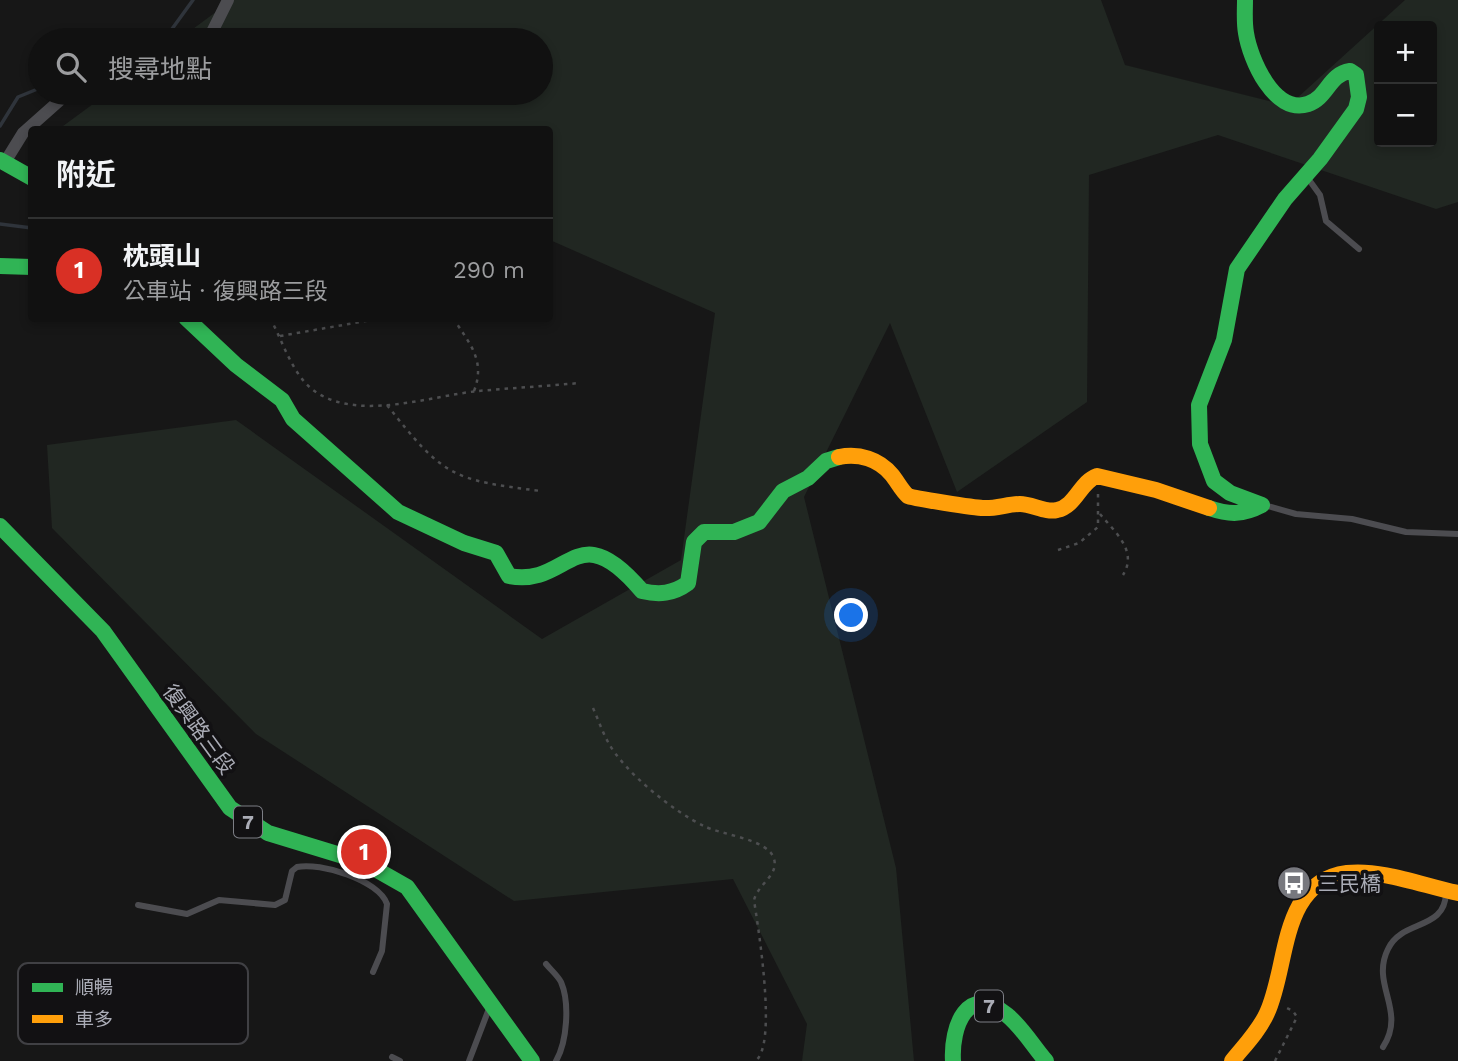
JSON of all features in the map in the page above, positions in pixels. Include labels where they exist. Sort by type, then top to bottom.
[{"type":"street","points":[[214,28],[228,0]]},
{"type":"street","points":[[1245,0],[1246,37],[1264,77],[1276,94],[1288,103],[1299,106],[1311,103],[1343,71],[1356,75],[1359,97],[1356,109],[1285,199],[1237,269],[1231,283],[1224,340],[1198,414],[1200,444],[1214,481],[1230,493],[1262,505]]},
{"type":"street","points":[[31,126],[54,105]]},
{"type":"street","points":[[28,129],[2,161],[28,176]]},
{"type":"street","points":[[0,267],[28,268]]},
{"type":"street","points":[[190,322],[236,365],[282,400],[293,419],[398,512],[464,543],[496,553],[509,576],[519,578],[528,578],[581,555],[594,554],[619,564],[642,591],[666,594],[680,590],[688,583],[694,542],[704,532],[734,532],[759,522],[783,491],[808,478],[826,461],[842,456],[859,455],[873,460],[890,472],[908,496],[918,500],[940,500],[983,508],[1022,504],[1056,511],[1071,503],[1091,478],[1097,476],[1156,490],[1228,514],[1247,513],[1262,505]]},
{"type":"street","name":"復興路三段","points":[[0,526],[103,631],[230,808],[268,833],[363,862],[392,876],[423,905],[531,1061]]},
{"type":"street","points":[[1232,1061],[1266,1016],[1294,916],[1303,894],[1316,882],[1330,875],[1350,873],[1452,892]]},
{"type":"street","name":"7","points":[[953,1061],[951,1046],[959,1016],[967,1007],[980,1004],[1003,1011],[1046,1061]]},
{"type":"lane","points":[[1306,175],[1320,195],[1326,220],[1359,249]]},
{"type":"lane","points":[[1262,505],[1276,506],[1296,514],[1352,519],[1406,532],[1458,534]]},
{"type":"lane","points":[[138,905],[187,914],[219,900],[275,905],[285,900],[292,871],[297,867],[339,873],[372,885],[385,896],[387,904],[382,951],[373,972]]},
{"type":"lane","points":[[1383,1047],[1390,1036],[1393,1019],[1392,1004],[1381,975],[1389,946],[1400,934],[1436,919],[1452,892]]},
{"type":"lane","points":[[546,964],[560,982],[564,998],[563,1042],[556,1061]]},
{"type":"lane","points":[[469,1061],[491,1005]]},
{"type":"lane","points":[[392,1057],[400,1061]]},
{"type":"path","points":[[272,322],[300,376],[319,394],[343,402],[387,405],[474,392],[580,383]]},
{"type":"path","points":[[280,336],[360,322]]},
{"type":"path","points":[[456,322],[476,355],[479,378],[474,392]]},
{"type":"path","points":[[387,405],[421,449],[450,472],[480,484],[541,491]]},
{"type":"path","points":[[1058,550],[1091,535],[1098,527],[1100,514],[1097,476]]},
{"type":"path","points":[[1100,514],[1126,545],[1128,567],[1123,575]]},
{"type":"path","points":[[593,708],[608,743],[619,758],[667,802],[701,825],[770,849],[774,859],[772,874],[757,889],[754,900],[766,975],[764,1050],[755,1061]]},
{"type":"path","points":[[1272,1002],[1293,1011],[1297,1017],[1275,1061]]},
{"type":"shaded area","points":[[232,0],[1101,0],[1125,65],[1285,105],[1296,99],[1374,28],[1374,147],[1437,147],[1437,21],[1382,21],[1405,0],[1458,0],[1458,202],[1436,209],[1218,135],[1089,175],[1087,402],[957,492],[890,323],[804,497],[896,868],[914,1061],[802,1061],[807,1024],[733,879],[514,901],[256,734],[52,528],[47,445],[236,420],[542,639],[681,560],[715,313],[553,241],[553,126],[63,126],[92,105],[553,105],[553,28],[194,28]]},
{"type":"waterway","points":[[173,28],[193,0]]},
{"type":"waterway","points":[[0,126],[18,97],[28,93]]},
{"type":"waterway","points":[[0,224],[28,228]]},
{"type":"traffic: fast","points":[[1209,508],[1236,513],[1262,505],[1230,493],[1214,481],[1200,444],[1199,405],[1224,340],[1237,269],[1285,199],[1320,159],[1356,109],[1359,97],[1356,75],[1350,71],[1337,77],[1320,97],[1308,104],[1296,105],[1274,93],[1258,70],[1248,44],[1245,0]]},
{"type":"traffic: fast","points":[[0,160],[28,176]]},
{"type":"traffic: fast","points":[[0,266],[28,267]]},
{"type":"traffic: fast","points":[[190,322],[236,365],[282,400],[293,419],[398,512],[464,543],[496,553],[509,576],[529,577],[546,572],[573,558],[587,555],[602,557],[620,568],[642,591],[660,593],[677,589],[688,583],[694,542],[704,532],[734,532],[759,522],[783,491],[808,478],[826,461],[839,457]]},
{"type":"traffic: fast","points":[[0,526],[103,631],[230,808],[268,833],[363,862],[407,887],[532,1061]]},
{"type":"traffic: fast","points":[[953,1061],[959,1023],[964,1013],[981,1003],[993,1006],[1007,1015],[1046,1061]]},
{"type":"traffic: slow","points":[[839,457],[861,457],[875,461],[887,469],[908,496],[931,501],[988,508],[1020,504],[1057,510],[1069,504],[1086,483],[1097,476],[1156,490],[1209,508]]},
{"type":"traffic: slow","points":[[1232,1061],[1264,1020],[1298,909],[1309,892],[1325,880],[1347,873],[1374,873],[1458,893]]},
{"type":"place","name":"枕頭山","points":[[364,852]]},
{"type":"place","name":"三民橋","points":[[1294,883]]}]
